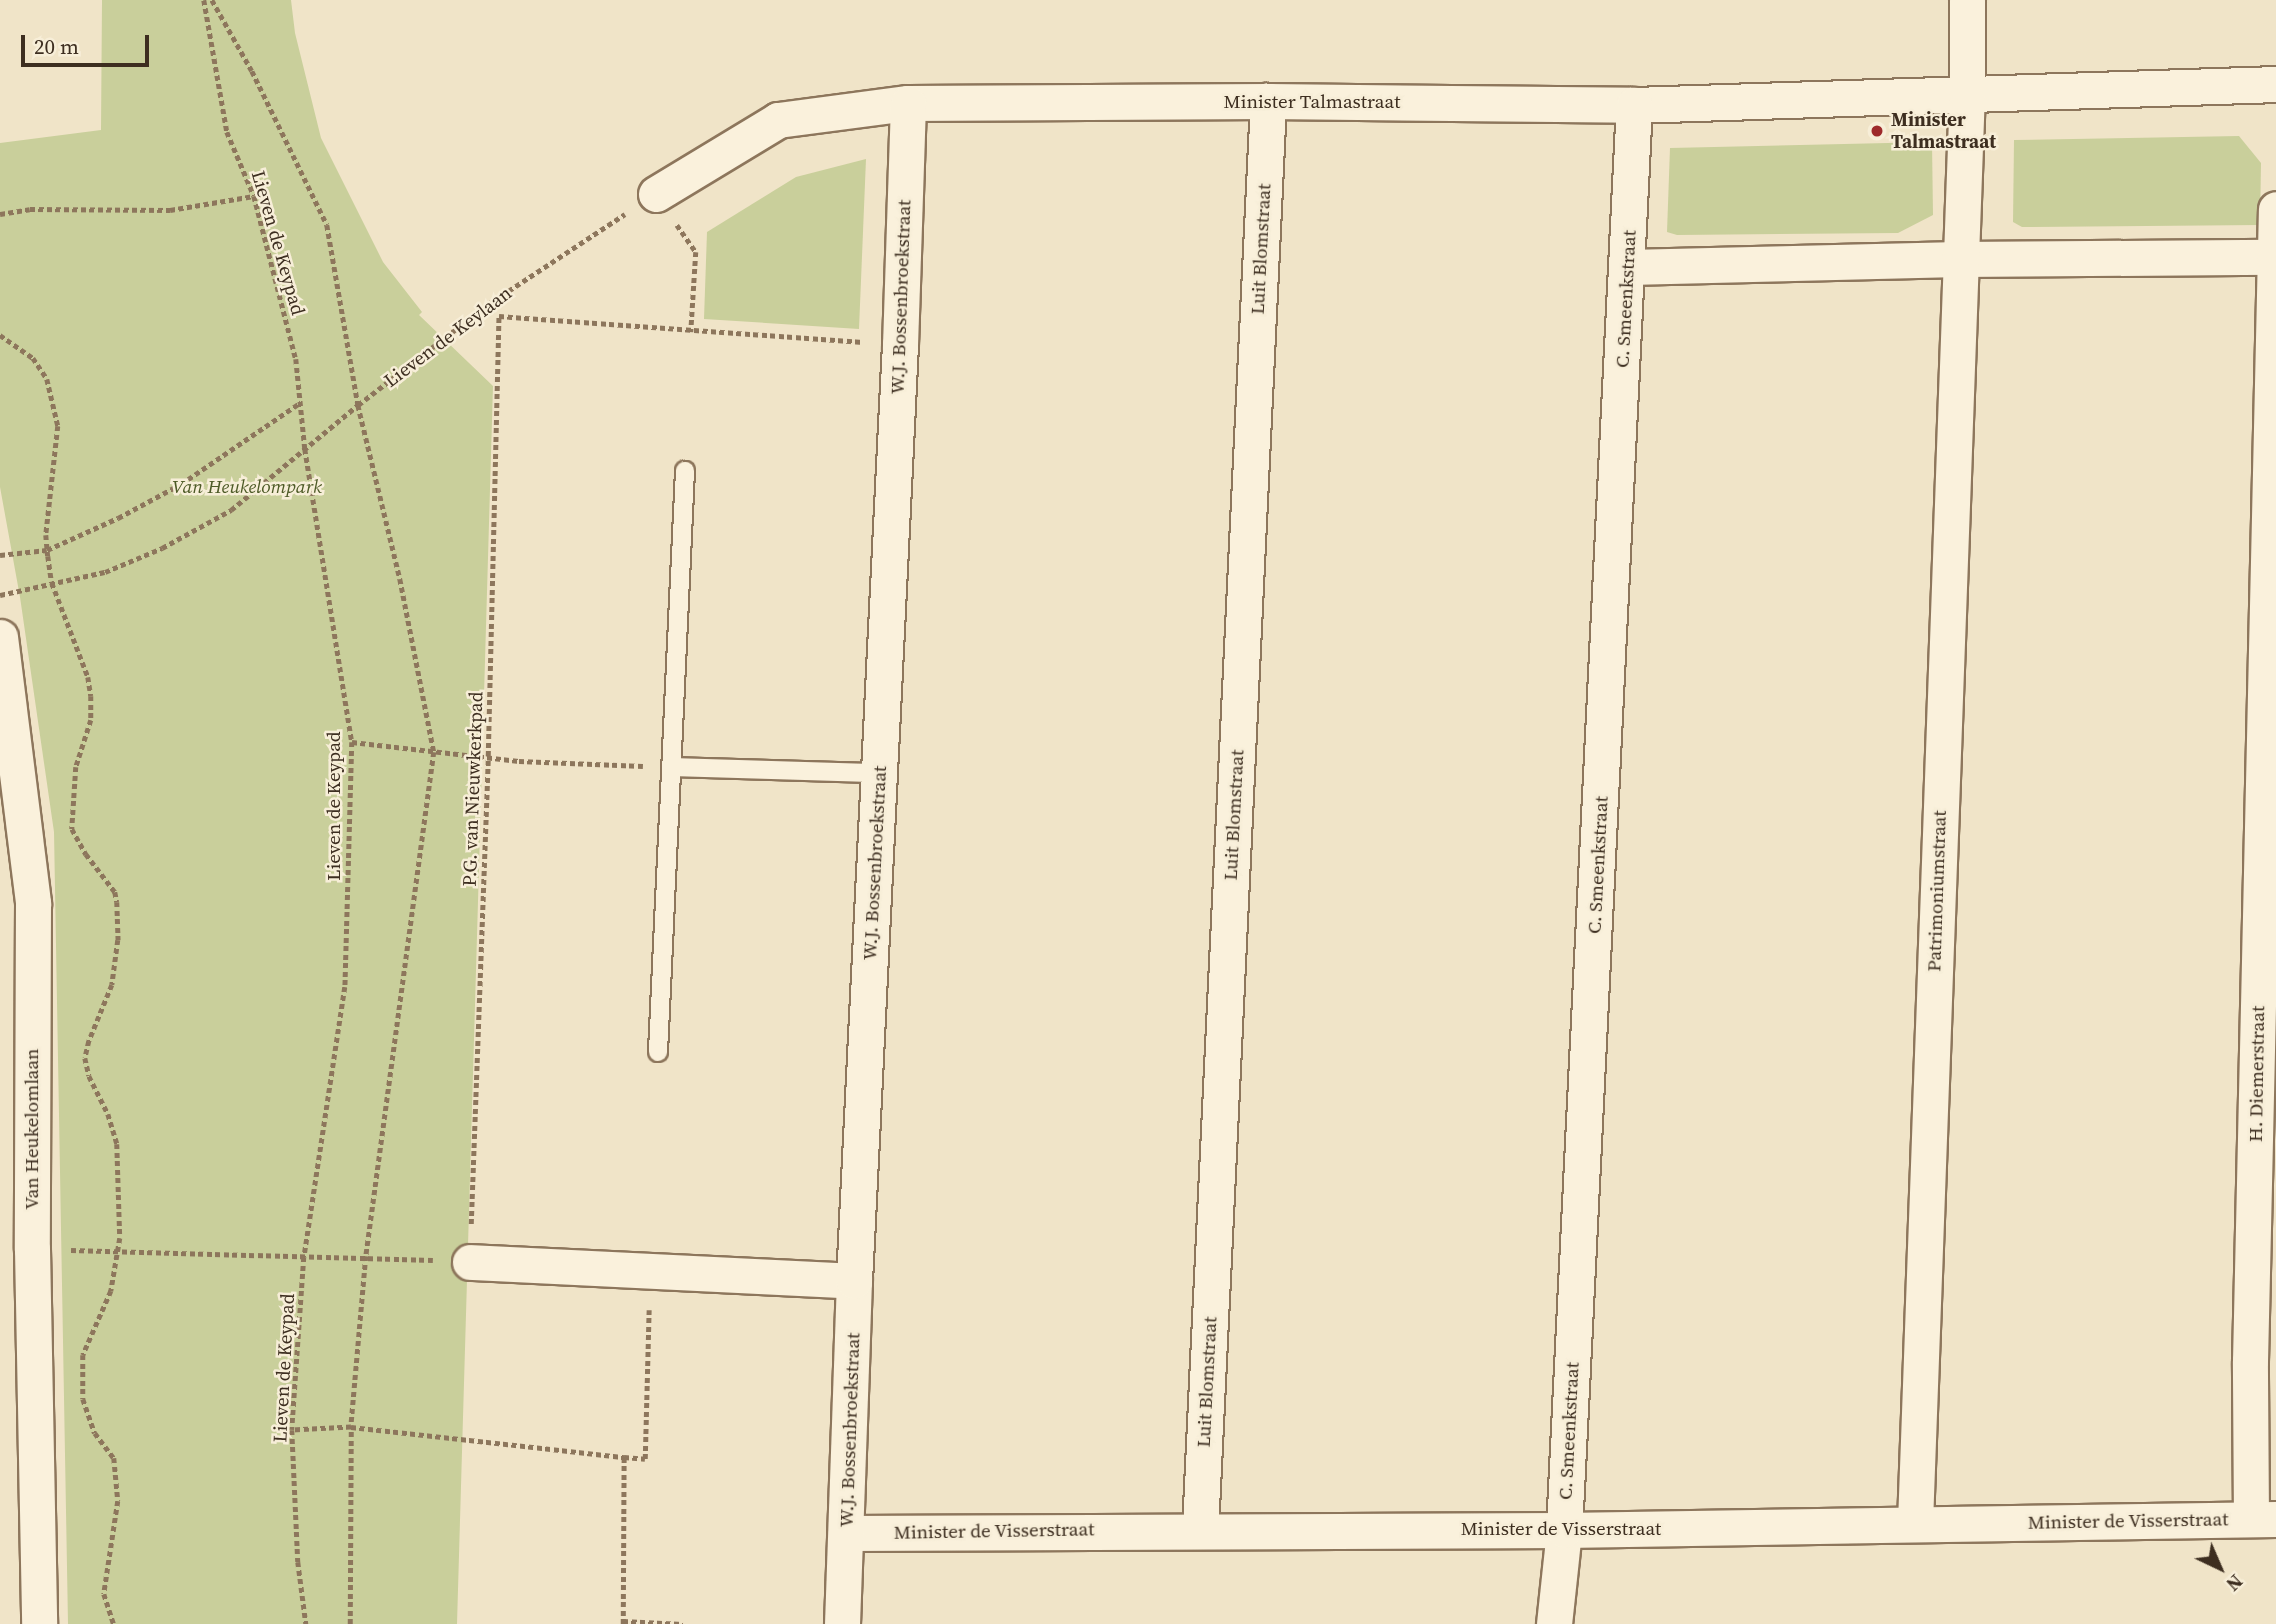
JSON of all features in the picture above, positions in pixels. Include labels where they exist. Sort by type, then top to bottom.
[{"type":"street","points":[[1959,259],[1967,94],[1967,0]]},
{"type":"street","name":"Minister Talmastraat","points":[[908,103],[1268,101],[1634,105],[2276,84]]},
{"type":"street","name":"Luit Blomstraat","points":[[1200,1529],[1268,101]]},
{"type":"street","points":[[656,194],[778,120],[908,103]]},
{"type":"street","name":"W.J. Bossenbroekstraat","points":[[842,1624],[855,1280],[900,345],[908,103]]},
{"type":"street","name":"C. Smeenkstraat","points":[[1554,1624],[1564,1530],[1634,105]]},
{"type":"street","name":"H. Diemerstraat","points":[[2263,1519],[2250,1361],[2272,566],[2276,209]]},
{"type":"street","points":[[1628,267],[1959,259],[2274,257]]},
{"type":"street","name":"Patrimoniumstraat","points":[[1915,1523],[1959,259]]},
{"type":"street","name":"Van Heukelomlaan","points":[[0,637],[33,903],[32,1249],[39,1624]]},
{"type":"street","points":[[470,1262],[855,1280]]},
{"type":"street","name":"Minister de Visserstraat","points":[[846,1533],[1200,1529],[1564,1530],[2263,1519]]},
{"type":"lane","points":[[658,1052],[685,471]]},
{"type":"lane","points":[[672,767],[879,773]]},
{"type":"path","name":"Lieven de Keypad","points":[[204,0],[227,131],[254,196],[296,359],[305,449],[352,742],[345,987],[304,1257],[292,1430],[298,1562],[306,1624]]},
{"type":"path","points":[[212,0],[253,71],[327,225],[358,405],[400,579],[434,752],[366,1256],[351,1427],[350,1624]]},
{"type":"path","points":[[656,194],[696,252],[691,332],[900,345]]},
{"type":"path","name":"Lieven de Keylaan","points":[[0,595],[104,572],[162,548],[231,510],[358,405],[487,305],[656,194]]},
{"type":"path","points":[[0,214],[30,209],[170,210],[254,196]]},
{"type":"path","name":"P.G. van Nieuwkerkpad","points":[[470,1262],[488,757],[499,316],[691,332]]},
{"type":"path","points":[[0,335],[33,358],[47,379],[58,426],[46,535],[47,550],[52,583],[84,664],[92,696],[91,720],[76,766],[72,829],[86,854],[115,892],[117,902],[118,940],[112,985],[89,1041],[85,1058],[89,1076],[108,1114],[117,1144],[120,1238],[111,1291],[83,1355],[83,1399],[95,1433],[114,1458],[118,1501],[104,1594],[114,1624]]},
{"type":"path","points":[[0,555],[47,550],[118,518],[181,484],[301,402]]},
{"type":"path","points":[[352,742],[519,761],[672,767]]},
{"type":"path","points":[[32,1249],[304,1257],[366,1256],[470,1262]]},
{"type":"path","points":[[292,1430],[351,1427],[645,1459],[651,1270]]},
{"type":"path","points":[[624,1457],[623,1622],[684,1624]]},
{"type":"green space","name":"Van Heukelompark","points":[[102,0],[291,0],[295,33],[321,138],[383,262],[422,312],[419,315],[493,386],[457,1624],[68,1624],[54,832],[20,597],[0,487],[0,143],[101,130]]},
{"type":"green space","points":[[2239,136],[2261,163],[2260,225],[2022,227],[2013,222],[2014,140]]},
{"type":"green space","points":[[1932,142],[1933,215],[1898,233],[1677,235],[1667,232],[1670,148]]},
{"type":"green space","points":[[866,159],[859,329],[704,319],[707,232],[796,177]]},
{"type":"place","name":"Minister Talmastraat","points":[[1877,131]]}]
